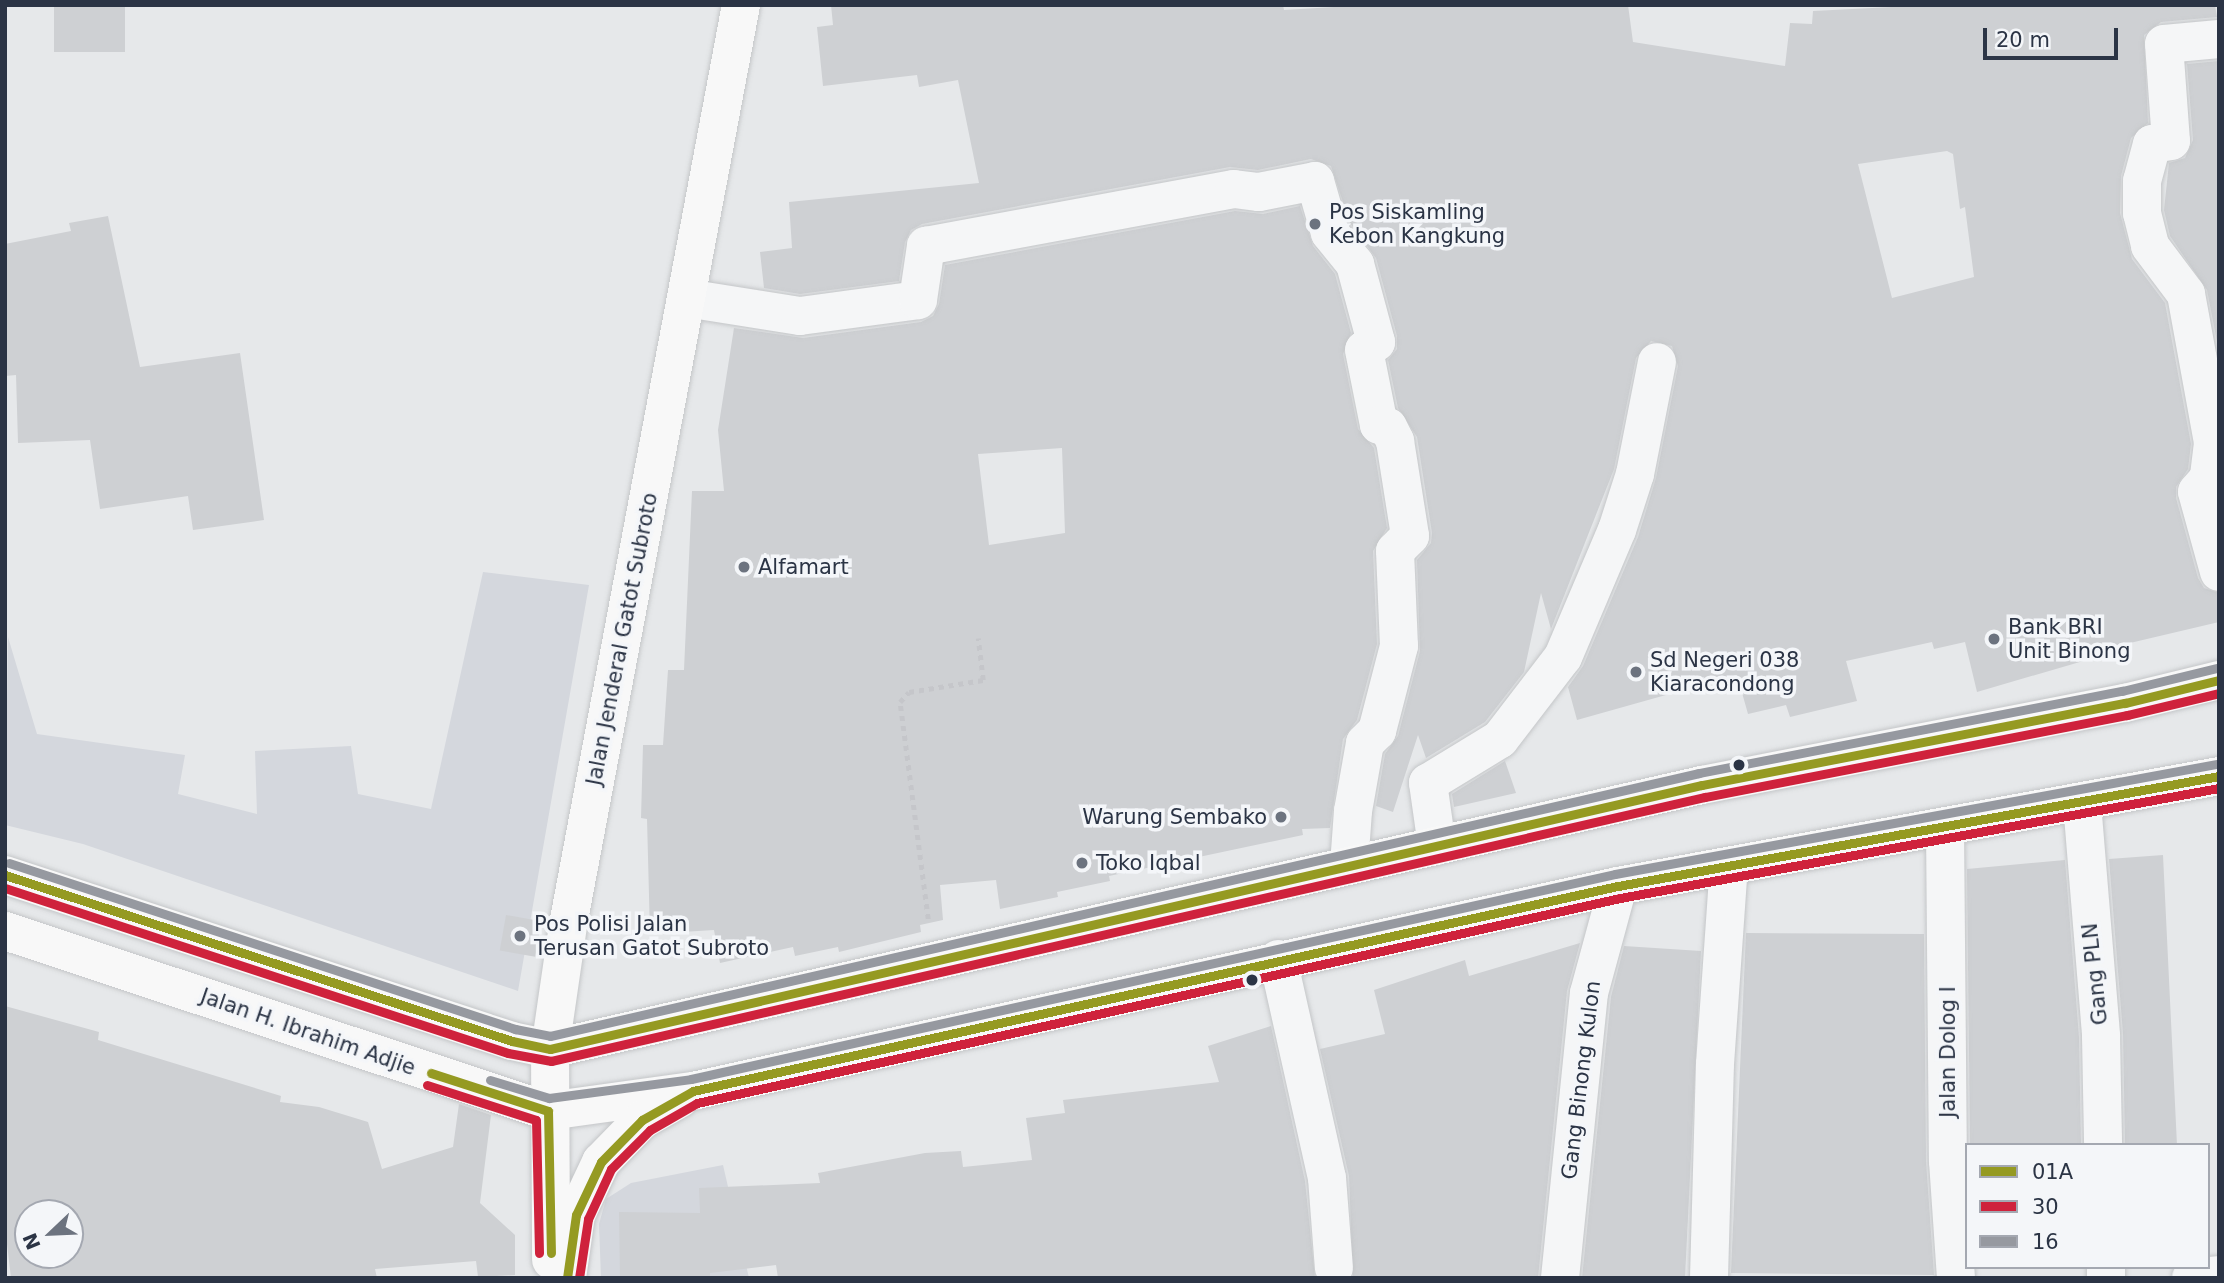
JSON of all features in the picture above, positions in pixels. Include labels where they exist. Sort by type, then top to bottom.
[{"type":"main road","name":"Jalan Jenderal Gatot Subroto","points":[[551,1278],[548,1111],[550,1049],[564,950],[741,5]]},
{"type":"main road","points":[[5,875],[512,1041],[550,1049],[1703,785],[2125,704],[2219,680]]},
{"type":"main road","name":"Jalan H. Ibrahim Adjie","points":[[5,931],[548,1111],[693,1091],[1278,959],[1618,886],[2219,776]]},
{"type":"main road","points":[[567,1278],[576,1216],[601,1162],[642,1120],[693,1091]]},
{"type":"street","points":[[2219,39],[2164,44],[2171,141],[2152,144],[2142,181],[2142,214],[2150,246],[2186,294],[2213,443],[2209,478],[2197,492],[2219,572]]},
{"type":"street","points":[[685,298],[800,316],[918,300],[926,246],[1234,189],[1259,192],[1315,181],[1330,233],[1355,264],[1376,342],[1364,349],[1379,425],[1388,427],[1395,441],[1410,536],[1395,551],[1399,646],[1377,731],[1365,743],[1349,865]]},
{"type":"street","points":[[1437,846],[1428,783],[1500,739],[1563,657],[1617,530],[1635,474],[1657,362]]},
{"type":"street","name":"Gang PLN","points":[[2082,803],[2101,1035],[2103,1143]]},
{"type":"street","name":"Jalan Dolog I","points":[[1945,827],[1948,1161],[1956,1278]]},
{"type":"street","points":[[1709,1278],[1714,1082],[1729,866]]},
{"type":"street","name":"Gang Binong Kulon","points":[[1560,1278],[1589,993],[1618,886]]},
{"type":"street","points":[[1278,959],[1326,1178],[1334,1268]]},
{"type":"street","points":[[2191,1278],[2219,1275]]},
{"type":"path","points":[[934,960],[900,702],[909,692],[983,680],[978,638]]},
{"type":"shaded area","points":[[483,572],[589,585],[518,991],[83,844],[5,825],[8,637],[37,734],[185,755],[178,794],[257,814],[255,751],[351,746],[358,794],[431,809]]},
{"type":"shaded area","points":[[723,1165],[749,1278],[601,1278],[599,1224],[606,1199],[631,1183]]},
{"type":"building","points":[[54,5],[125,5],[125,52],[54,52]]},
{"type":"building","points":[[831,5],[1283,5],[1284,10],[1367,5],[1628,5],[1633,42],[1785,66],[1790,23],[1812,24],[1813,11],[1931,5],[2215,5],[2217,17],[2161,22],[2144,35],[2148,123],[2131,138],[2121,176],[2120,213],[2132,259],[2165,303],[2191,444],[2188,469],[2176,487],[2176,498],[2198,578],[2204,588],[2219,593],[2219,622],[2113,647],[2114,652],[1977,692],[1965,642],[1934,649],[1932,642],[1846,661],[1857,701],[1790,717],[1786,705],[1748,714],[1737,675],[1577,720],[1568,687],[1583,666],[1638,537],[1656,478],[1678,366],[1672,346],[1651,341],[1636,358],[1614,469],[1551,629],[1541,593],[1524,672],[1485,722],[1426,758],[1418,735],[1393,812],[1376,806],[1385,754],[1398,736],[1420,651],[1417,560],[1431,543],[1432,533],[1417,437],[1398,408],[1388,360],[1397,349],[1397,336],[1376,258],[1350,223],[1331,166],[1311,159],[1258,170],[1230,167],[922,224],[911,230],[905,242],[899,281],[800,294],[764,288],[760,252],[792,248],[789,202],[979,183],[958,80],[919,87],[917,75],[823,86],[817,27],[833,25]],"holes":[[[1947,151],[1953,154],[1960,209],[1965,207],[1974,277],[1892,298],[1858,164]]]},
{"type":"building","points":[[2219,61],[2219,352],[2207,290],[2170,236],[2164,210],[2169,163],[2185,158],[2193,140],[2187,64]]},
{"type":"building","points":[[1300,206],[1313,246],[1335,274],[1351,333],[1343,354],[1358,429],[1374,448],[1387,528],[1373,551],[1377,644],[1357,720],[1343,739],[1330,828],[1302,829],[1303,835],[1109,876],[1110,881],[1057,892],[1058,897],[1000,909],[996,880],[940,885],[943,920],[920,925],[921,932],[839,952],[838,947],[795,956],[793,947],[720,963],[714,930],[650,934],[647,819],[641,818],[643,745],[663,745],[668,670],[684,670],[692,491],[724,491],[718,430],[734,328],[803,338],[921,322],[933,316],[939,304],[945,265],[1235,211],[1263,214]],"holes":[[[1062,448],[1065,533],[989,545],[978,454]]]},
{"type":"building","points":[[108,216],[140,367],[240,353],[264,520],[193,530],[188,496],[100,509],[90,440],[18,443],[16,375],[5,376],[5,244],[71,231],[69,223]]},
{"type":"building","points":[[1505,761],[1516,793],[1454,807],[1452,794]]},
{"type":"building","points":[[2163,855],[2177,1143],[2125,1143],[2123,1034],[2109,859]]},
{"type":"building","points":[[2065,860],[2079,1037],[2081,1143],[1970,1143],[1967,869]]},
{"type":"building","name":"Pos Polisi Jalan Terusan Gatot Subroto","points":[[506,915],[541,921],[535,957],[500,950]]},
{"type":"building","points":[[1746,933],[1924,934],[1926,1161],[1934,1275],[1731,1273]]},
{"type":"building","points":[[1580,943],[1567,991],[1538,1278],[1353,1278],[1349,1176],[1320,1049],[1385,1034],[1374,990],[1465,960],[1469,976]]},
{"type":"building","points":[[1624,946],[1701,951],[1685,1278],[1582,1278],[1611,997]]},
{"type":"building","points":[[5,1006],[99,1032],[98,1040],[281,1096],[280,1102],[319,1107],[368,1122],[382,1169],[453,1147],[459,1104],[491,1115],[480,1203],[515,1235],[515,1275],[478,1277],[476,1261],[375,1269],[377,1278],[11,1278],[5,1227]]},
{"type":"building","points":[[1271,1026],[1305,1181],[1315,1278],[778,1278],[776,1265],[710,1273],[710,1278],[620,1278],[619,1212],[700,1213],[699,1188],[820,1183],[818,1173],[925,1153],[961,1151],[963,1167],[1032,1160],[1026,1118],[1065,1113],[1063,1100],[1219,1082],[1208,1046]]},
{"type":"transit line","name":"16","points":[[9,863],[515,1029],[550,1036],[1699,773],[2122,691],[2216,668]]},
{"type":"transit line","name":"01A","points":[[5,875],[512,1041],[550,1049],[1702,785],[2125,703],[2219,680]]},
{"type":"transit line","name":"30","points":[[5,888],[508,1053],[551,1061],[1705,797],[2127,715],[2219,693]]},
{"type":"transit line","name":"16","points":[[490,1080],[549,1098],[691,1079],[1615,874],[2217,764]]},
{"type":"transit line","name":"01A","points":[[567,1278],[576,1215],[601,1162],[642,1120],[693,1091],[1618,886],[2219,776]]},
{"type":"transit line","name":"30","points":[[579,1278],[588,1219],[611,1169],[650,1130],[697,1103],[1620,898],[2219,788]]},
{"type":"transit line","name":"01A","points":[[431,1073],[548,1111],[551,1253]]},
{"type":"transit line","name":"30","points":[[427,1085],[536,1120],[539,1253]]},
{"type":"place","name":"Pos Siskamling Kebon Kangkung","points":[[1315,224]]},
{"type":"place","name":"Alfamart","points":[[744,567]]},
{"type":"place","name":"Bank BRI Unit Binong","points":[[1994,639]]},
{"type":"place","name":"Sd Negeri 038 Kiaracondong","points":[[1636,672]]},
{"type":"place","name":"Warung Sembako","points":[[1281,817]]},
{"type":"place","name":"Toko Iqbal","points":[[1082,863]]},
{"type":"place","name":"Pos Polisi Jalan Terusan Gatot Subroto","points":[[520,936]]}]
